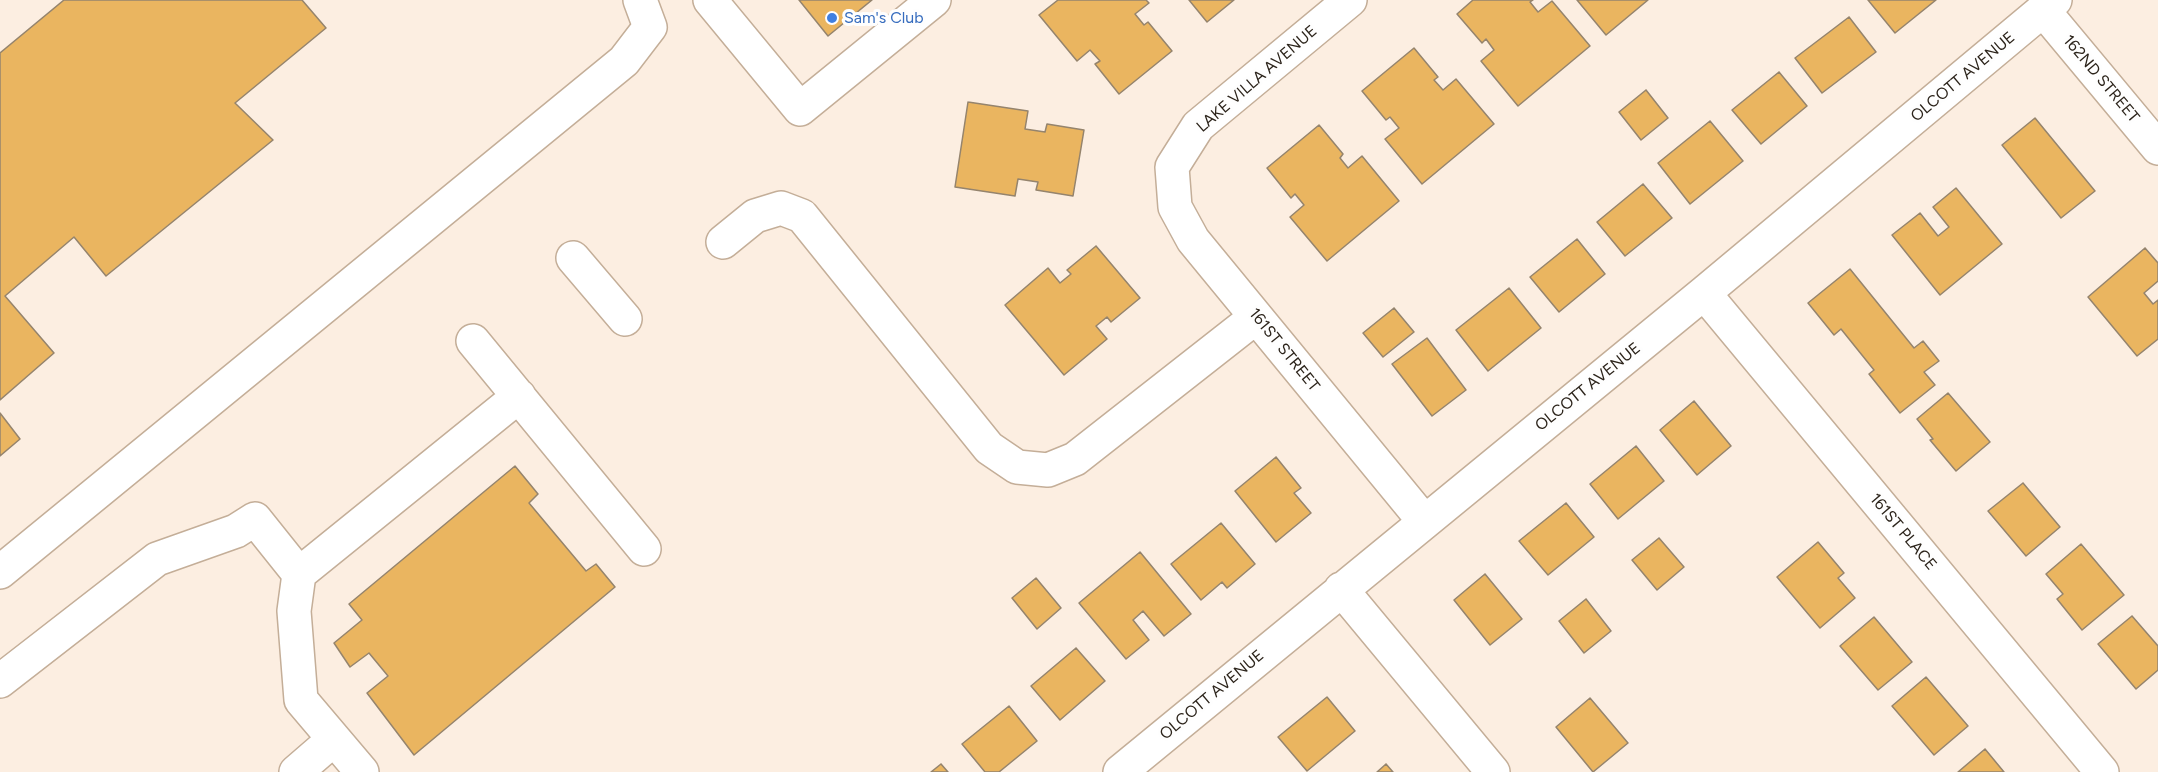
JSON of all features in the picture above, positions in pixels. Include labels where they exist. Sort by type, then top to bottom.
[{"type":"street","points":[[0,572],[624,61],[650,27],[640,0]]},
{"type":"street","points":[[710,0],[800,109],[934,0]]},
{"type":"street","name":"LAKE VILLA AVENUE","points":[[1172,167],[1198,126],[1350,0]]},
{"type":"street","name":"162ND STREET","points":[[2049,5],[2158,148]]},
{"type":"street","name":"OLCOTT AVENUE","points":[[1120,772],[1704,293],[2049,5]]},
{"type":"street","name":"161ST STREET","points":[[1172,167],[1175,207],[1193,240],[1424,521]]},
{"type":"street","points":[[723,242],[755,216],[781,208],[802,216],[989,448],[1017,467],[1048,470],[1075,459],[1256,317]]},
{"type":"street","points":[[573,258],[625,319]]},
{"type":"street","name":"161ST PLACE","points":[[1704,293],[2102,772]]},
{"type":"street","points":[[473,341],[644,549]]},
{"type":"street","points":[[362,772],[301,700],[294,610],[299,574],[519,396]]},
{"type":"street","points":[[0,681],[157,559],[236,531],[255,519],[299,574]]},
{"type":"street","points":[[1341,589],[1493,772]]},
{"type":"street","points":[[296,772],[333,740]]},
{"type":"building","points":[[64,0],[302,0],[326,28],[235,103],[273,140],[106,276],[74,237],[5,296],[54,353],[0,400],[0,53]]},
{"type":"building","name":"Sam's Club","points":[[799,0],[872,0],[828,36]]},
{"type":"building","points":[[1058,0],[1146,0],[1149,3],[1135,14],[1144,25],[1148,22],[1172,51],[1119,94],[1095,64],[1100,61],[1090,50],[1077,61],[1039,15]]},
{"type":"building","points":[[1189,0],[1234,0],[1207,22]]},
{"type":"building","points":[[1473,0],[1533,0],[1530,2],[1538,12],[1552,1],[1590,46],[1518,106],[1481,61],[1494,50],[1486,39],[1482,43],[1457,14]]},
{"type":"building","points":[[1577,0],[1648,0],[1606,35]]},
{"type":"building","points":[[1868,0],[1936,0],[1895,33]]},
{"type":"building","points":[[1849,17],[1876,52],[1822,93],[1795,58]]},
{"type":"building","points":[[1414,48],[1438,77],[1434,80],[1443,90],[1456,79],[1494,124],[1422,184],[1385,139],[1399,128],[1390,117],[1386,120],[1362,91]]},
{"type":"building","points":[[1779,72],[1807,106],[1761,144],[1732,110]]},
{"type":"building","points":[[1646,90],[1668,118],[1641,140],[1619,112]]},
{"type":"building","points":[[968,102],[1028,111],[1025,129],[1045,132],[1047,124],[1084,130],[1073,196],[1036,190],[1038,182],[1018,179],[1015,196],[955,187]]},
{"type":"building","points":[[2035,118],[2095,191],[2061,218],[2002,145]]},
{"type":"building","points":[[1710,121],[1743,161],[1690,204],[1658,163]]},
{"type":"building","points":[[1319,125],[1343,154],[1340,158],[1348,168],[1362,156],[1399,201],[1327,261],[1290,217],[1304,205],[1295,194],[1291,198],[1267,168]]},
{"type":"building","points":[[1643,184],[1672,218],[1625,256],[1597,222]]},
{"type":"building","points":[[1956,188],[2002,244],[1940,295],[1892,235],[1920,213],[1938,236],[1949,227],[1933,207]]},
{"type":"building","points":[[1577,239],[1605,274],[1559,312],[1530,277]]},
{"type":"building","points":[[1096,246],[1140,298],[1111,322],[1107,317],[1096,326],[1107,339],[1064,375],[1005,305],[1048,268],[1060,283],[1071,274],[1067,270]]},
{"type":"building","points":[[2145,248],[2158,263],[2158,281],[2144,293],[2153,304],[2158,300],[2158,339],[2137,356],[2088,297]]},
{"type":"building","points":[[1850,269],[1914,348],[1923,341],[1939,361],[1924,372],[1935,385],[1900,413],[1869,374],[1874,370],[1841,329],[1834,335],[1808,303]]},
{"type":"building","points":[[1509,288],[1541,328],[1488,371],[1456,330]]},
{"type":"building","points":[[1394,308],[1414,332],[1383,357],[1363,333]]},
{"type":"building","points":[[1427,338],[1466,390],[1432,416],[1392,364]]},
{"type":"building","points":[[1948,393],[1990,442],[1956,471],[1930,440],[1933,439],[1917,419]]},
{"type":"building","points":[[1694,401],[1731,446],[1697,475],[1660,430]]},
{"type":"building","points":[[0,413],[20,439],[0,456]]},
{"type":"building","points":[[1636,446],[1664,481],[1618,519],[1590,484]]},
{"type":"building","points":[[1276,457],[1301,488],[1294,493],[1311,513],[1276,542],[1235,491]]},
{"type":"building","points":[[515,466],[538,494],[529,503],[586,571],[596,564],[615,587],[414,755],[367,693],[388,676],[369,653],[350,667],[334,643],[362,620],[349,604]]},
{"type":"building","points":[[2023,483],[2060,527],[2026,556],[1988,511]]},
{"type":"building","points":[[1566,503],[1594,537],[1548,575],[1519,541]]},
{"type":"building","points":[[1221,523],[1255,564],[1227,588],[1222,582],[1201,600],[1171,564]]},
{"type":"building","points":[[1659,538],[1684,567],[1657,590],[1632,560]]},
{"type":"building","points":[[1818,542],[1844,573],[1838,578],[1855,598],[1820,628],[1777,577]]},
{"type":"building","points":[[2081,544],[2124,595],[2082,630],[2057,599],[2063,594],[2046,574]]},
{"type":"building","points":[[1140,552],[1191,614],[1164,636],[1143,611],[1133,620],[1149,640],[1126,659],[1079,603]]},
{"type":"building","points":[[1485,574],[1522,619],[1490,645],[1454,600]]},
{"type":"building","points":[[1036,578],[1061,608],[1037,629],[1012,598]]},
{"type":"building","points":[[1586,599],[1611,631],[1584,653],[1559,621]]},
{"type":"building","points":[[2132,616],[2158,646],[2158,670],[2136,689],[2098,644]]},
{"type":"building","points":[[1874,617],[1912,662],[1878,690],[1840,646]]},
{"type":"building","points":[[1076,648],[1105,681],[1060,720],[1031,686]]},
{"type":"building","points":[[1926,677],[1968,726],[1934,755],[1892,706]]},
{"type":"building","points":[[1327,697],[1355,731],[1307,771],[1278,737]]},
{"type":"building","points":[[1590,698],[1628,743],[1593,772],[1556,727]]},
{"type":"building","points":[[1009,706],[1037,741],[999,772],[985,772],[962,744]]},
{"type":"building","points":[[1985,749],[2004,772],[1958,772]]},
{"type":"building","points":[[941,764],[948,772],[931,772]]},
{"type":"building","points":[[1386,764],[1393,772],[1377,772]]},
{"type":"place","name":"Sam's Club","points":[[832,18]]}]
